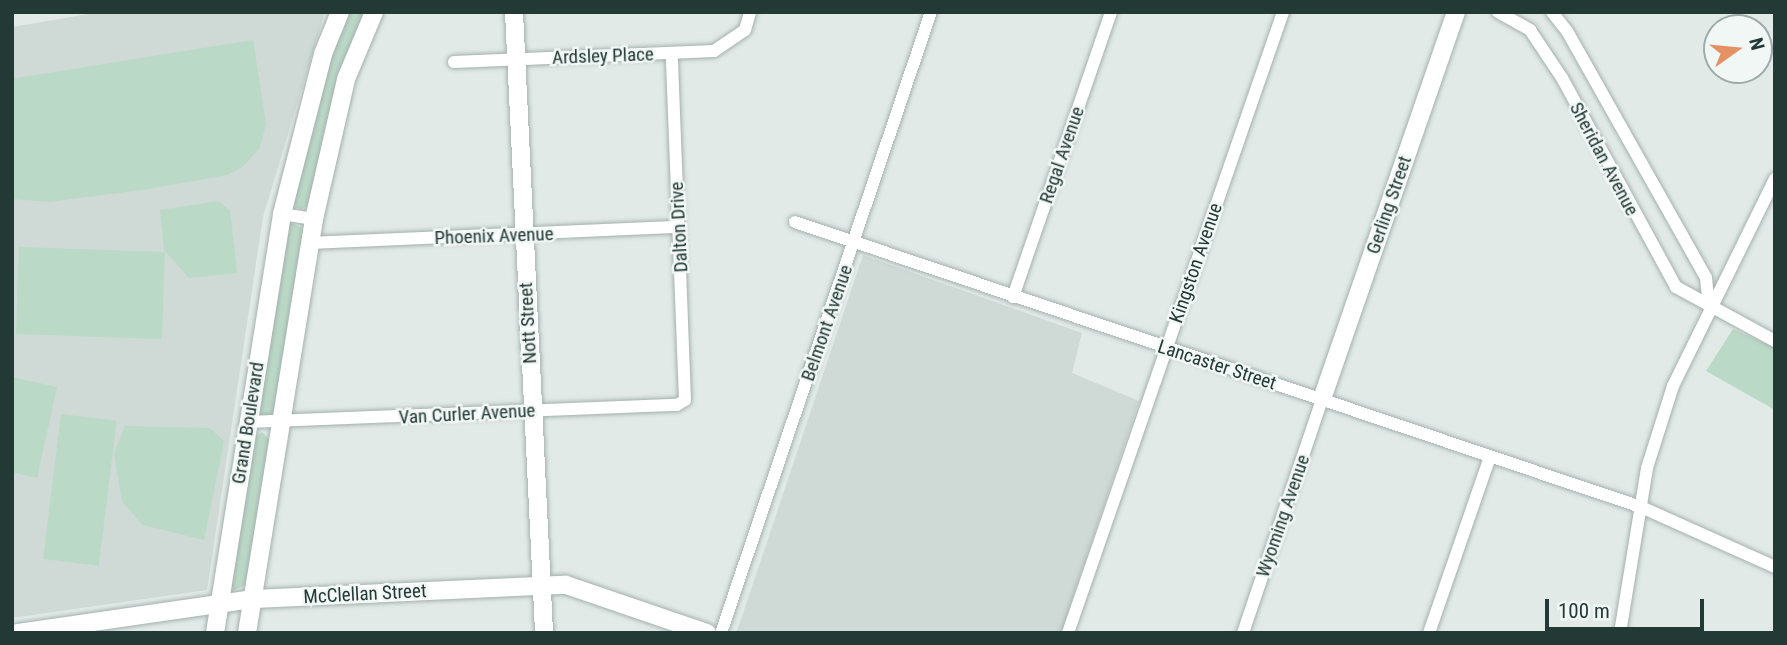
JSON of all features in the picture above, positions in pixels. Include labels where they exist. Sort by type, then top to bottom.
[{"type":"street","name":"Grand Boulevard","points":[[215,633],[282,214],[323,54],[340,12]]},
{"type":"street","name":"Grand Boulevard","points":[[247,633],[309,243],[346,79],[374,12]]},
{"type":"street","name":"Nott Street","points":[[514,12],[544,633]]},
{"type":"street","name":"Ardsley Place","points":[[454,62],[714,51],[745,30],[750,12]]},
{"type":"street","name":"Belmont Avenue","points":[[722,633],[931,12]]},
{"type":"street","name":"Regal Avenue","points":[[1013,297],[1111,12]]},
{"type":"street","name":"Kingston Avenue","points":[[1068,633],[1283,12]]},
{"type":"street","name":"Gerling Street","points":[[1322,399],[1456,12]]},
{"type":"street","name":"Sheridan Avenue","points":[[1498,12],[1530,30],[1562,78],[1676,287],[1775,341]]},
{"type":"street","name":"Sheridan Avenue","points":[[1552,12],[1567,31],[1706,278],[1709,306]]},
{"type":"street","name":"Dalton Drive","points":[[672,54],[685,400]]},
{"type":"street","points":[[1620,633],[1641,507],[1673,386],[1709,306],[1775,179]]},
{"type":"street","points":[[282,214],[314,219]]},
{"type":"street","name":"Lancaster Street","points":[[794,222],[855,240],[1166,349],[1641,507],[1775,567]]},
{"type":"street","name":"Phoenix Avenue","points":[[309,243],[524,236],[679,227]]},
{"type":"street","name":"Wyoming Avenue","points":[[1243,633],[1322,399]]},
{"type":"street","name":"Van Curler Avenue","points":[[248,422],[677,405],[685,400]]},
{"type":"street","points":[[1429,633],[1490,457]]},
{"type":"street","name":"McClellan Street","points":[[17,633],[252,599],[566,585],[707,633]]},
{"type":"shaded area","points":[[100,12],[325,12],[263,217],[207,590],[12,618],[12,27]]},
{"type":"shaded area","points":[[863,255],[1082,333],[1072,373],[1139,401],[1061,633],[737,631]]},
{"type":"green space","points":[[347,12],[367,12],[310,205],[301,209],[295,207],[293,197],[333,44]]},
{"type":"green space","points":[[253,40],[266,124],[260,148],[242,167],[227,175],[149,189],[49,202],[12,199],[12,81],[17,78]]},
{"type":"green space","points":[[218,201],[230,210],[237,273],[189,278],[164,250],[160,210]]},
{"type":"green space","points":[[289,222],[304,229],[275,415],[263,416],[257,408]]},
{"type":"green space","points":[[19,247],[165,252],[162,339],[16,334]]},
{"type":"green space","points":[[1733,329],[1775,348],[1775,410],[1706,371]]},
{"type":"green space","points":[[12,377],[57,387],[37,478],[12,472]]},
{"type":"green space","points":[[61,414],[117,421],[99,566],[43,559]]},
{"type":"green space","points":[[125,426],[210,428],[224,441],[204,540],[143,525],[122,502],[114,454]]},
{"type":"green space","points":[[262,432],[269,439],[266,478],[249,584],[234,590],[231,585],[255,437]]}]
